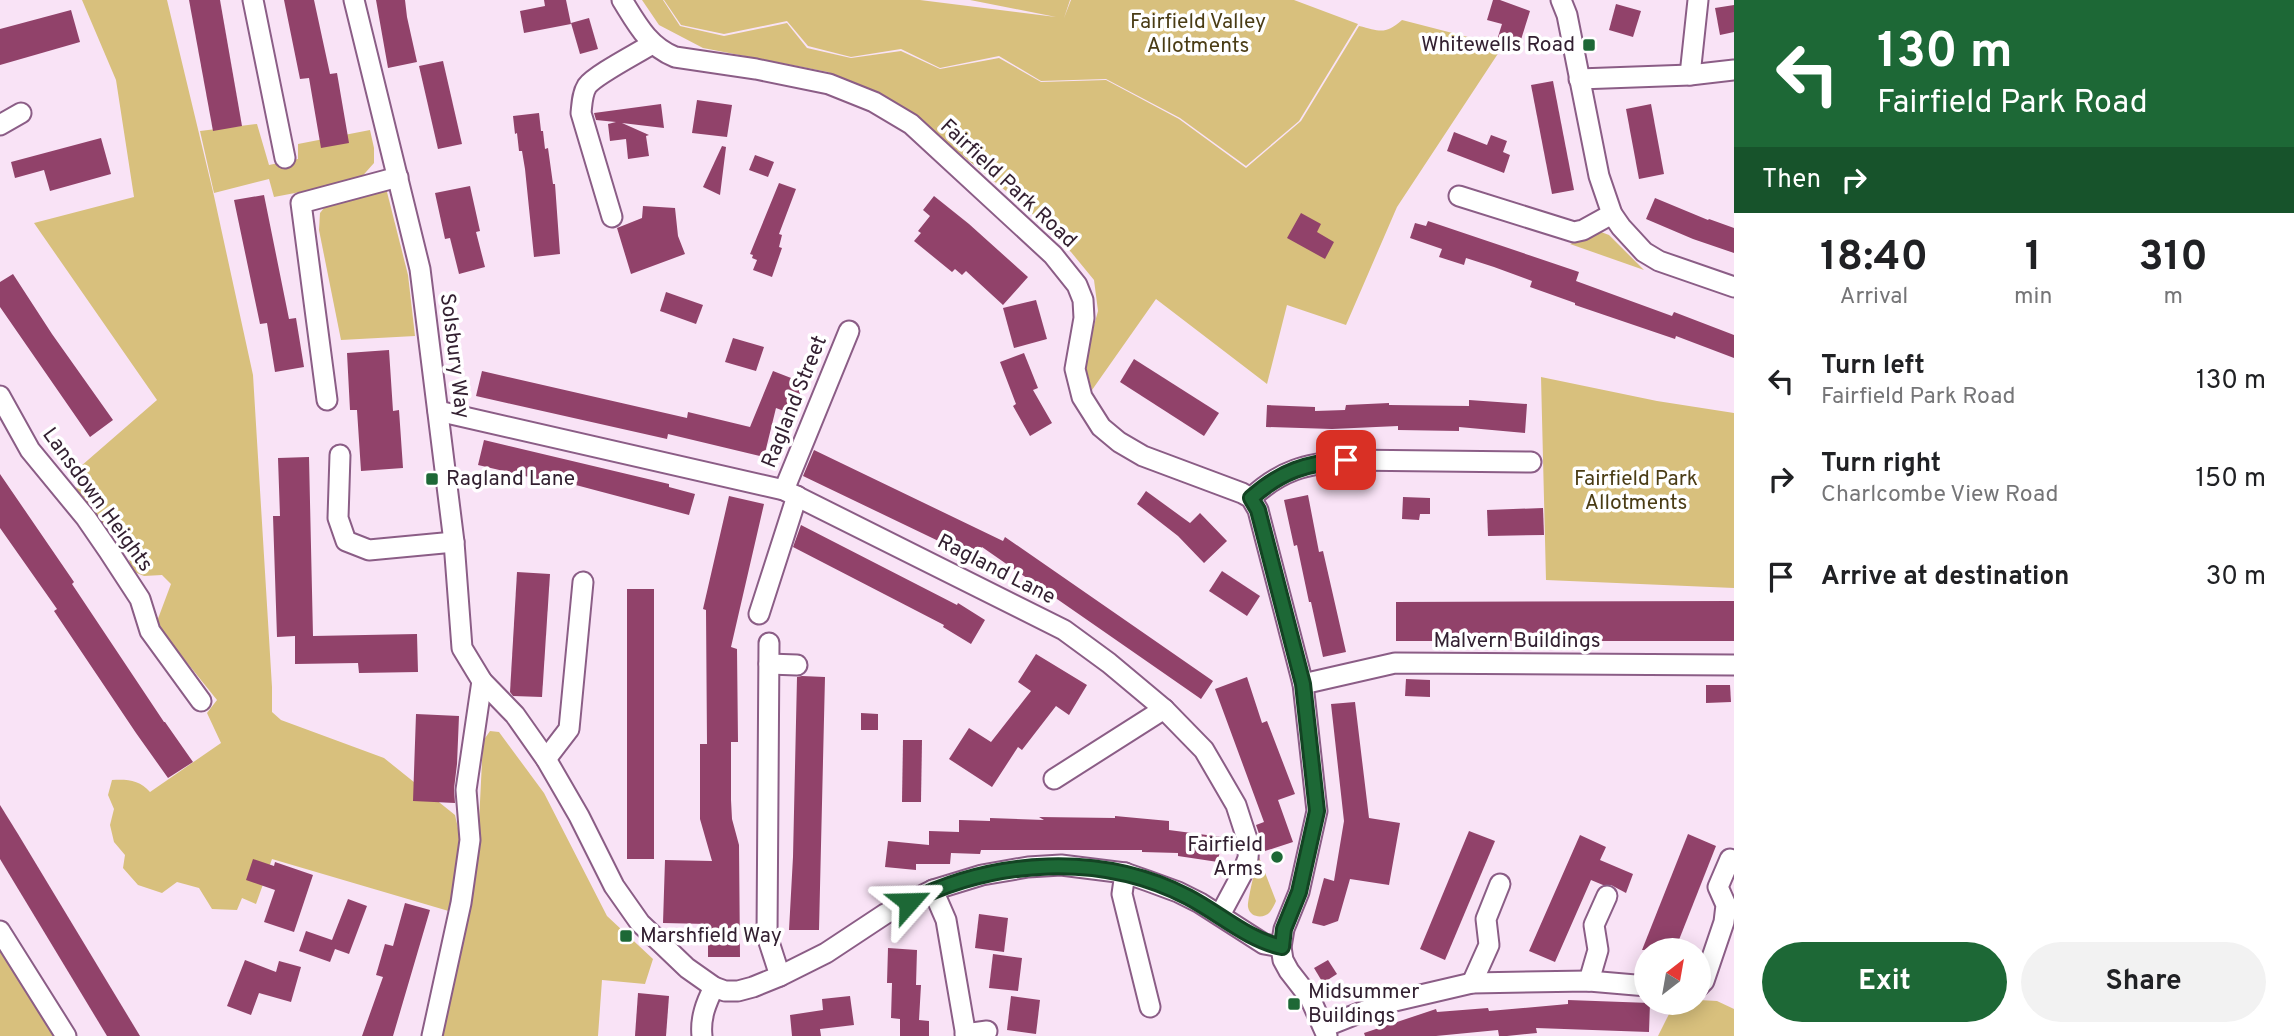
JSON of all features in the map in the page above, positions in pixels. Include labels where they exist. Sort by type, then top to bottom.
[{"type":"street","points":[[253,0],[285,158]]},
{"type":"street","name":"Solsbury Way","points":[[354,0],[420,269],[454,542],[462,648],[482,681]]},
{"type":"street","name":"Fairfield Park Road","points":[[622,0],[640,31],[663,52],[675,57],[756,69],[829,84],[874,102],[911,124],[1054,255],[1077,285],[1083,300],[1084,318],[1075,369],[1082,397],[1101,427],[1119,442],[1143,456],[1251,498]]},
{"type":"street","points":[[1561,0],[1567,15],[1599,176],[1612,214],[1644,252],[1659,261],[1734,288]]},
{"type":"street","points":[[1690,75],[1698,0]]},
{"type":"street","points":[[612,217],[581,113],[582,98],[586,87],[596,78],[652,44]]},
{"type":"street","points":[[1579,79],[1690,75],[1734,70]]},
{"type":"street","points":[[0,125],[21,113]]},
{"type":"street","points":[[327,400],[301,202],[398,177]]},
{"type":"street","points":[[1459,196],[1574,232],[1612,214]]},
{"type":"street","name":"Ragland Street","points":[[759,614],[790,493],[849,331]]},
{"type":"street","name":"Lansdown Heights","points":[[0,396],[30,450],[86,518],[108,550],[140,599],[150,631],[201,701]]},
{"type":"street","name":"Ragland Lane","points":[[438,411],[790,493],[1064,630],[1164,709],[1204,750],[1236,805],[1249,845],[1248,858],[1220,915]]},
{"type":"street","points":[[340,455],[338,519],[346,541],[369,550],[454,542]]},
{"type":"street","points":[[1531,462],[1346,460],[1317,463],[1270,481],[1251,498],[1258,510],[1303,684],[1317,811],[1299,892],[1284,929],[1283,960],[1310,998],[1326,1032],[1382,1004],[1472,983],[1589,981],[1634,985]]},
{"type":"street","points":[[546,759],[569,729],[583,582]]},
{"type":"street","points":[[769,643],[767,936],[780,976]]},
{"type":"street","name":"Malvern Buildings","points":[[1303,684],[1395,663],[1734,664]]},
{"type":"street","points":[[769,664],[797,665]]},
{"type":"street","points":[[482,681],[515,715],[546,759],[579,816],[614,886],[640,923],[687,968],[714,987],[725,991],[753,987],[780,976],[826,953],[885,914],[933,890],[982,875],[1028,867],[1061,866],[1125,873],[1178,892],[1264,944],[1282,947]]},
{"type":"street","points":[[432,1036],[461,903],[470,841],[467,790],[482,681]]},
{"type":"street","points":[[1054,779],[1164,709]]},
{"type":"street","points":[[1712,957],[1724,922],[1726,905],[1718,887],[1730,859]]},
{"type":"street","points":[[1125,873],[1122,894],[1150,1007]]},
{"type":"street","points":[[1472,983],[1489,945],[1486,919],[1500,884]]},
{"type":"street","points":[[933,890],[946,920],[965,1035],[987,1031]]},
{"type":"street","points":[[1589,981],[1598,950],[1594,925],[1607,896]]},
{"type":"street","points":[[0,931],[66,1036]]},
{"type":"street","points":[[702,1036],[705,1006],[714,987]]},
{"type":"green space","points":[[82,0],[167,0],[253,375],[272,712],[281,720],[384,758],[455,815],[462,846],[452,912],[272,859],[256,904],[242,898],[237,910],[212,909],[199,888],[177,882],[162,893],[138,885],[123,868],[125,855],[114,842],[110,825],[114,809],[108,795],[112,780],[133,781],[150,792],[221,743],[207,713],[217,700],[156,624],[171,584],[162,575],[144,576],[132,571],[125,544],[114,529],[101,526],[79,498],[73,473],[157,400],[34,223],[134,197],[116,80]]},
{"type":"green space","points":[[642,0],[663,0],[680,26],[724,36],[787,23],[807,48],[851,58],[901,51],[940,69],[999,58],[1041,82],[1106,80],[1179,119],[1246,168],[1301,121],[1359,26],[1386,30],[1402,20],[1503,46],[1397,207],[1346,325],[1287,305],[1267,384],[1156,299],[1092,390],[1084,362],[1098,311],[1094,280],[1071,252],[1022,204],[916,118],[883,100],[828,72],[703,48],[659,25]]},
{"type":"green space","name":"Fairfield Valley Allotments","points":[[664,0],[920,0],[1056,17],[970,0],[1070,0],[1064,18],[1071,0],[1294,0],[1358,24],[1299,121],[1246,166],[1180,118],[1106,79],[1041,81],[999,56],[940,68],[901,49],[851,57],[808,46],[787,21],[724,34],[681,25]]},
{"type":"green space","points":[[257,124],[269,165],[298,159],[298,144],[370,130],[374,163],[358,181],[274,197],[269,179],[214,193],[200,131]]},
{"type":"green space","points":[[386,188],[408,275],[415,336],[341,340],[319,230],[320,213],[328,203]]},
{"type":"green space","points":[[1601,232],[1609,235],[1644,270],[1570,244]]},
{"type":"green space","name":"Fairfield Park Allotments","points":[[1541,377],[1657,401],[1734,413],[1734,588],[1546,580]]},
{"type":"green space","points":[[490,731],[499,732],[544,793],[607,916],[653,959],[645,984],[602,980],[598,1036],[440,1036],[477,863],[483,741]]},
{"type":"green space","points":[[1259,857],[1276,901],[1270,912],[1261,916],[1251,913],[1248,907]]},
{"type":"green space","points":[[0,949],[54,1036],[0,1036]]},
{"type":"green space","points":[[1712,1001],[1734,1009],[1734,1036],[1658,1036],[1668,1015],[1712,1015]]},
{"type":"building","points":[[189,0],[220,0],[242,126],[213,131]]},
{"type":"building","points":[[284,0],[314,0],[330,74],[337,73],[349,143],[321,148],[309,78],[300,79]]},
{"type":"building","points":[[376,0],[405,0],[417,62],[388,68]]},
{"type":"building","points":[[544,0],[566,0],[571,24],[524,33],[520,11],[545,6]]},
{"type":"building","points":[[1493,0],[1530,11],[1519,46],[1497,40],[1502,24],[1487,20]]},
{"type":"building","points":[[1616,4],[1641,11],[1633,37],[1609,30]]},
{"type":"building","points":[[1734,5],[1734,32],[1720,35],[1715,8]]},
{"type":"building","points":[[71,10],[80,42],[0,65],[0,29]]},
{"type":"building","points":[[589,18],[598,49],[580,54],[571,23]]},
{"type":"building","points":[[443,61],[462,144],[438,149],[419,66]]},
{"type":"building","points":[[1553,81],[1574,190],[1552,194],[1531,85]]},
{"type":"building","points":[[697,100],[732,105],[727,137],[692,133]]},
{"type":"building","points":[[661,104],[664,128],[622,123],[649,135],[646,136],[649,156],[628,159],[626,139],[610,141],[608,124],[616,122],[596,120],[594,113]]},
{"type":"building","points":[[1651,104],[1664,174],[1639,179],[1626,109]]},
{"type":"building","points":[[539,113],[555,184],[560,254],[534,257],[525,169],[513,116]]},
{"type":"building","points":[[1454,132],[1487,145],[1491,135],[1507,141],[1503,152],[1510,155],[1504,173],[1447,151]]},
{"type":"building","points":[[101,138],[111,174],[50,191],[44,170],[15,178],[11,162]]},
{"type":"building","points":[[722,146],[726,147],[720,195],[703,187]]},
{"type":"building","points":[[755,155],[774,162],[768,177],[749,170]]},
{"type":"building","points":[[779,183],[796,189],[779,234],[782,235],[779,247],[782,248],[772,277],[753,270],[757,260],[750,254]]},
{"type":"building","points":[[470,186],[480,231],[476,232],[485,267],[459,274],[450,238],[445,239],[435,193]]},
{"type":"building","points":[[264,195],[289,319],[296,318],[304,367],[275,372],[267,323],[260,324],[234,200]]},
{"type":"building","points":[[934,196],[1028,277],[1003,305],[966,271],[962,275],[955,269],[952,272],[914,241],[930,216],[923,210]]},
{"type":"building","points":[[1655,198],[1734,228],[1734,253],[1646,219]]},
{"type":"building","points":[[643,206],[675,208],[678,236],[685,254],[631,274],[617,228],[642,218]]},
{"type":"building","points":[[1301,213],[1321,224],[1317,232],[1334,242],[1325,259],[1287,238]]},
{"type":"building","points":[[1428,221],[1579,272],[1576,281],[1672,316],[1674,312],[1734,335],[1734,358],[1676,336],[1675,339],[1575,305],[1530,287],[1532,281],[1494,267],[1466,258],[1464,265],[1439,257],[1442,249],[1410,238],[1415,223],[1426,226]]},
{"type":"building","points":[[13,274],[113,420],[90,437],[0,307],[0,282]]},
{"type":"building","points":[[666,292],[703,305],[696,324],[660,311]]},
{"type":"building","points":[[1036,300],[1047,339],[1014,348],[1003,308]]},
{"type":"building","points":[[733,338],[764,347],[756,371],[725,362]]},
{"type":"building","points":[[389,350],[393,411],[399,410],[403,468],[361,471],[357,410],[350,410],[347,353]]},
{"type":"building","points":[[1024,353],[1038,388],[1033,390],[1052,423],[1030,436],[1013,406],[1016,404],[1000,362]]},
{"type":"building","points":[[1134,359],[1219,413],[1204,436],[1120,382]]},
{"type":"building","points":[[482,371],[687,418],[688,412],[750,427],[773,371],[804,383],[792,414],[776,408],[764,457],[668,434],[667,439],[476,396]]},
{"type":"building","points":[[1469,400],[1527,404],[1525,433],[1459,427],[1459,431],[1398,430],[1398,426],[1332,429],[1266,427],[1267,405],[1315,407],[1315,411],[1345,410],[1346,405],[1389,403],[1469,406]]},
{"type":"building","points":[[484,440],[669,484],[669,487],[695,494],[689,515],[572,484],[571,487],[478,465]]},
{"type":"building","points":[[814,450],[1003,541],[1005,537],[1213,681],[1201,699],[982,547],[976,559],[803,476]]},
{"type":"building","points":[[309,457],[313,636],[417,634],[418,672],[359,673],[358,663],[295,664],[295,636],[277,637],[273,516],[280,516],[278,458]]},
{"type":"building","points":[[0,474],[193,762],[168,778],[54,611],[57,609],[0,528]]},
{"type":"building","points":[[1146,491],[1190,523],[1200,513],[1227,541],[1204,563],[1178,536],[1137,504]]},
{"type":"building","points":[[1308,495],[1319,552],[1323,551],[1346,652],[1323,657],[1284,500]]},
{"type":"building","points":[[729,496],[764,504],[731,647],[737,649],[738,742],[731,742],[731,800],[732,819],[739,845],[740,957],[708,957],[708,924],[663,923],[665,860],[712,861],[700,819],[700,744],[707,744],[706,610],[703,609]]},
{"type":"building","points":[[1403,497],[1430,498],[1430,514],[1420,514],[1419,520],[1402,519]]},
{"type":"building","points":[[1543,508],[1544,535],[1488,536],[1487,510]]},
{"type":"building","points":[[801,525],[957,605],[958,603],[985,620],[971,644],[943,627],[944,625],[793,547]]},
{"type":"building","points":[[1222,571],[1260,596],[1247,616],[1209,591]]},
{"type":"building","points":[[517,572],[550,574],[542,697],[513,696],[510,692]]},
{"type":"building","points":[[627,589],[654,589],[654,859],[627,859]]},
{"type":"building","points":[[1734,601],[1734,641],[1396,641],[1396,602]]},
{"type":"building","points":[[1036,654],[1087,685],[1069,715],[1056,706],[1022,750],[1018,747],[992,787],[949,759],[969,728],[991,742],[1031,691],[1018,682]]},
{"type":"building","points":[[797,677],[825,677],[819,930],[789,930]]},
{"type":"building","points":[[1247,677],[1262,723],[1267,721],[1295,794],[1278,800],[1293,842],[1265,851],[1256,825],[1264,822],[1215,689]]},
{"type":"building","points":[[1406,679],[1430,680],[1430,697],[1405,696]]},
{"type":"building","points":[[1706,685],[1730,685],[1731,702],[1706,703]]},
{"type":"building","points":[[1355,702],[1369,818],[1400,823],[1389,885],[1350,879],[1338,921],[1324,926],[1312,923],[1324,878],[1334,881],[1344,821],[1331,704]]},
{"type":"building","points":[[861,713],[878,714],[878,730],[861,730]]},
{"type":"building","points":[[416,714],[459,716],[455,803],[413,801]]},
{"type":"building","points":[[903,740],[922,740],[921,802],[902,802]]},
{"type":"building","points":[[0,805],[140,1036],[107,1036],[0,859]]},
{"type":"building","points":[[1115,816],[1169,821],[1169,830],[1222,837],[1218,862],[1178,856],[1178,853],[1142,850],[981,850],[980,854],[951,853],[950,864],[916,864],[916,870],[885,867],[888,841],[929,845],[929,831],[959,832],[959,820],[1044,820],[1039,817]]},
{"type":"building","points":[[1469,831],[1495,841],[1445,960],[1420,949]]},
{"type":"building","points":[[1688,834],[1716,846],[1680,938],[1647,938]]},
{"type":"building","points":[[1580,835],[1606,847],[1600,860],[1633,874],[1626,893],[1611,885],[1591,880],[1555,962],[1529,951]]},
{"type":"building","points":[[253,859],[274,866],[275,862],[313,875],[294,932],[264,922],[275,890],[246,880]]},
{"type":"building","points":[[348,899],[367,906],[349,954],[335,949],[330,962],[299,951],[306,931],[332,940]]},
{"type":"building","points":[[405,903],[430,910],[393,1036],[362,1036],[383,977],[376,975],[385,944],[393,946]]},
{"type":"building","points":[[979,914],[1008,918],[1004,952],[975,948]]},
{"type":"building","points":[[888,948],[917,950],[916,985],[921,985],[919,1020],[929,1021],[929,1036],[900,1036],[900,1019],[891,1018],[892,983],[887,983]]},
{"type":"building","points":[[993,954],[1022,958],[1018,991],[989,988]]},
{"type":"building","points":[[245,960],[276,972],[279,961],[301,967],[291,1002],[259,993],[251,1015],[227,1006]]},
{"type":"building","points":[[1328,960],[1337,974],[1323,983],[1314,968]]},
{"type":"building","points":[[638,993],[669,996],[666,1036],[635,1036]]},
{"type":"building","points":[[850,996],[854,1025],[820,1029],[821,1036],[792,1036],[790,1015],[823,1010],[822,999]]},
{"type":"building","points":[[1011,996],[1040,1000],[1036,1034],[1007,1030]]},
{"type":"building","points":[[1568,1000],[1634,1002],[1634,1015],[1650,1015],[1649,1032],[1536,1028],[1537,1033],[1507,1036],[1499,1036],[1498,1030],[1436,1036],[1365,1036],[1364,1033],[1436,1009],[1437,1012],[1488,1008],[1489,1011],[1568,1004]]},
{"type":"place","name":"Whitewells Road","points":[[1589,45]]},
{"type":"place","name":"Ragland Lane","points":[[432,479]]},
{"type":"place","name":"Fairfield Arms","points":[[1277,857]]},
{"type":"place","name":"Marshfield Way","points":[[626,936]]},
{"type":"place","name":"Midsummer Buildings","points":[[1294,1004]]},
{"type":"route","points":[[909,902],[933,890],[982,875],[1028,867],[1097,869],[1125,873],[1178,892],[1264,944],[1282,947],[1284,929],[1299,892],[1317,811],[1303,684],[1258,510],[1251,498],[1270,481],[1295,470],[1317,463],[1346,460]]}]
